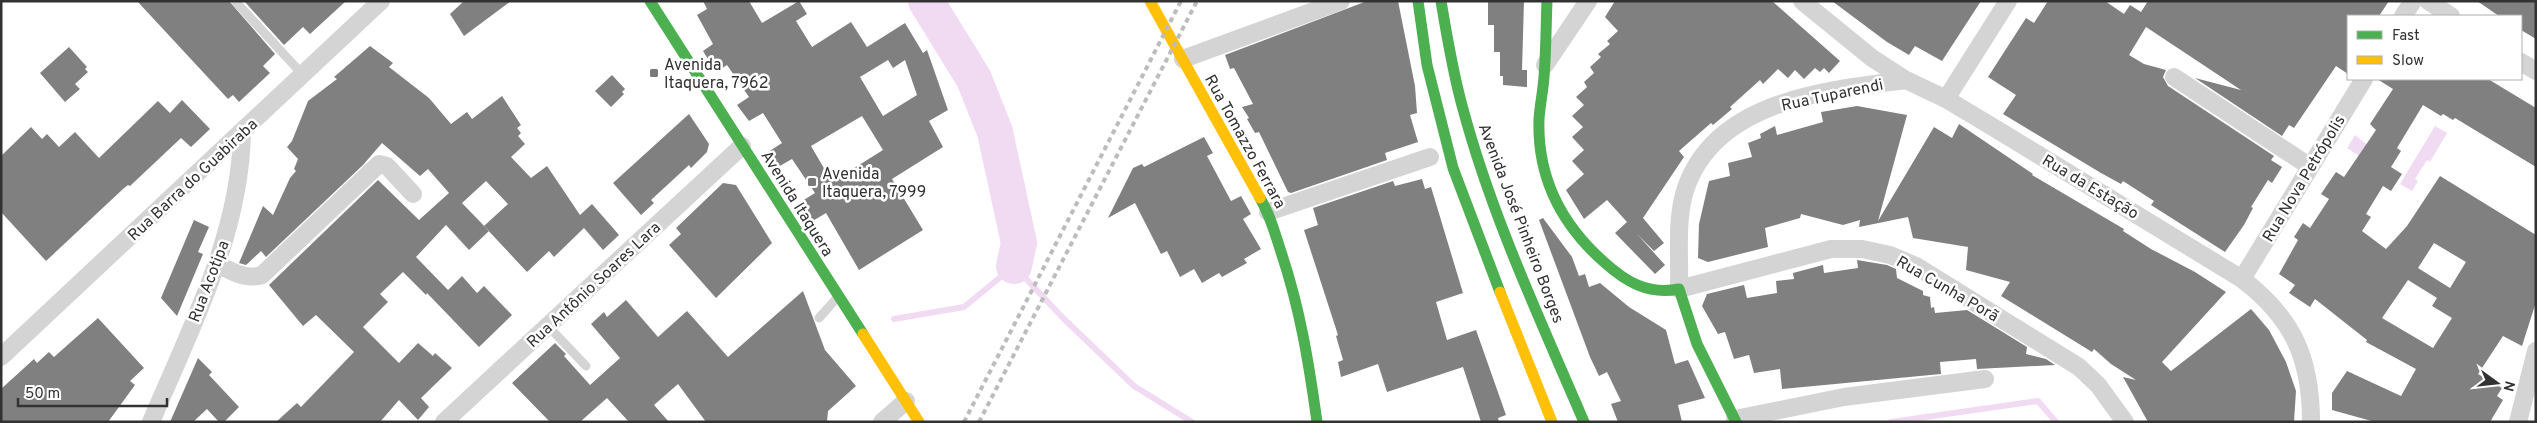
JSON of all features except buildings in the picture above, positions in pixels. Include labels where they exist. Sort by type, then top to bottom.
[{"type":"main road","name":"Avenida Itaquera","points":[[650,1],[919,422]]},
{"type":"main road","name":"Rua Tomazzo Ferrara","points":[[1150,1],[1268,212],[1295,294],[1309,362],[1317,422]]},
{"type":"main road","points":[[1418,1],[1427,65],[1453,168],[1477,235],[1552,422]]},
{"type":"main road","name":"Avenida José Pinheiro Borges","points":[[1441,1],[1446,41],[1464,115],[1488,187],[1584,422]]},
{"type":"main road","points":[[1547,1],[1545,65],[1539,121],[1540,151],[1547,185],[1562,217],[1582,244],[1616,274],[1641,289],[1660,292],[1679,289],[1697,344],[1735,420]]},
{"type":"street","name":"Rua Barra do Guabiraba","points":[[1,357],[381,1]]},
{"type":"street","points":[[1183,60],[1341,1]]},
{"type":"street","points":[[1545,65],[1588,1]]},
{"type":"street","name":"Rua da Estação","points":[[1802,1],[1872,58],[1906,80],[1946,99],[2242,279],[2265,296],[2287,325],[2302,353],[2311,390],[2311,422]]},
{"type":"street","points":[[1946,99],[2008,1]]},
{"type":"street","points":[[2404,15],[2413,1]]},
{"type":"street","points":[[2428,1],[2449,15]]},
{"type":"street","points":[[2522,63],[2536,71]]},
{"type":"street","points":[[2174,77],[2310,166]]},
{"type":"street","name":"Rua Tuparendi","points":[[1679,289],[1679,235],[1684,195],[1695,167],[1717,140],[1748,116],[1787,101],[1852,87],[1906,80]]},
{"type":"street","name":"Rua Nova Petrópolis","points":[[2242,279],[2363,80]]},
{"type":"street","name":"Rua Acotipa","points":[[151,422],[217,264],[233,210],[242,164],[242,133]]},
{"type":"street","name":"Rua Antônio Soares Lara","points":[[444,422],[742,146]]},
{"type":"street","points":[[1268,212],[1430,157]]},
{"type":"street","points":[[217,264],[241,276],[252,278],[262,275],[379,164],[387,166],[413,194]]},
{"type":"street","name":"Rua Cunha Porã","points":[[1679,289],[1831,249],[1862,249],[1890,255],[1916,266],[2079,367],[2098,385],[2125,422]]},
{"type":"street","points":[[2518,422],[2536,351]]},
{"type":"street","points":[[1735,420],[1844,397],[1984,378]]},
{"type":"street","points":[[882,422],[906,401]]},
{"type":"lane","points":[[235,1],[302,74]]},
{"type":"lane","points":[[819,318],[838,297]]},
{"type":"lane","points":[[548,326],[586,366]]},
{"type":"shaded area","points":[[2435,126],[2447,133],[2430,162],[2427,160],[2415,179],[2418,181],[2412,191],[2400,184]]},
{"type":"shaded area","points":[[2355,135],[2374,150],[2367,161],[2347,148]]},
{"type":"waterway","points":[[926,1],[974,79],[995,132],[1019,243],[1014,266]]},
{"type":"waterway","points":[[894,319],[964,307],[1014,266],[1063,318],[1134,386],[1192,422]]},
{"type":"waterway","points":[[1891,422],[2038,401],[2056,422]]},
{"type":"railway","points":[[964,422],[1181,1]]},
{"type":"railway","points":[[979,422],[1197,1]]},
{"type":"traffic: fast","points":[[650,1],[863,334]]},
{"type":"traffic: fast","points":[[1418,1],[1427,65],[1453,168],[1500,292]]},
{"type":"traffic: fast","points":[[1441,1],[1459,96],[1488,189],[1534,306],[1584,422]]},
{"type":"traffic: fast","points":[[1547,1],[1545,68],[1539,119],[1539,140],[1547,180],[1555,198],[1575,232],[1604,262],[1621,276],[1647,288],[1657,290],[1679,289],[1697,344],[1736,422]]},
{"type":"traffic: fast","points":[[1260,198],[1272,224],[1294,294],[1307,357],[1317,422]]},
{"type":"traffic: slow","points":[[1150,1],[1260,198]]},
{"type":"traffic: slow","points":[[1500,292],[1552,422]]},
{"type":"traffic: slow","points":[[863,334],[919,422]]},
{"type":"place","name":"Avenida Itaquera, 7962","points":[[654,73]]},
{"type":"place","name":"Avenida Itaquera, 7999","points":[[812,182]]}]
